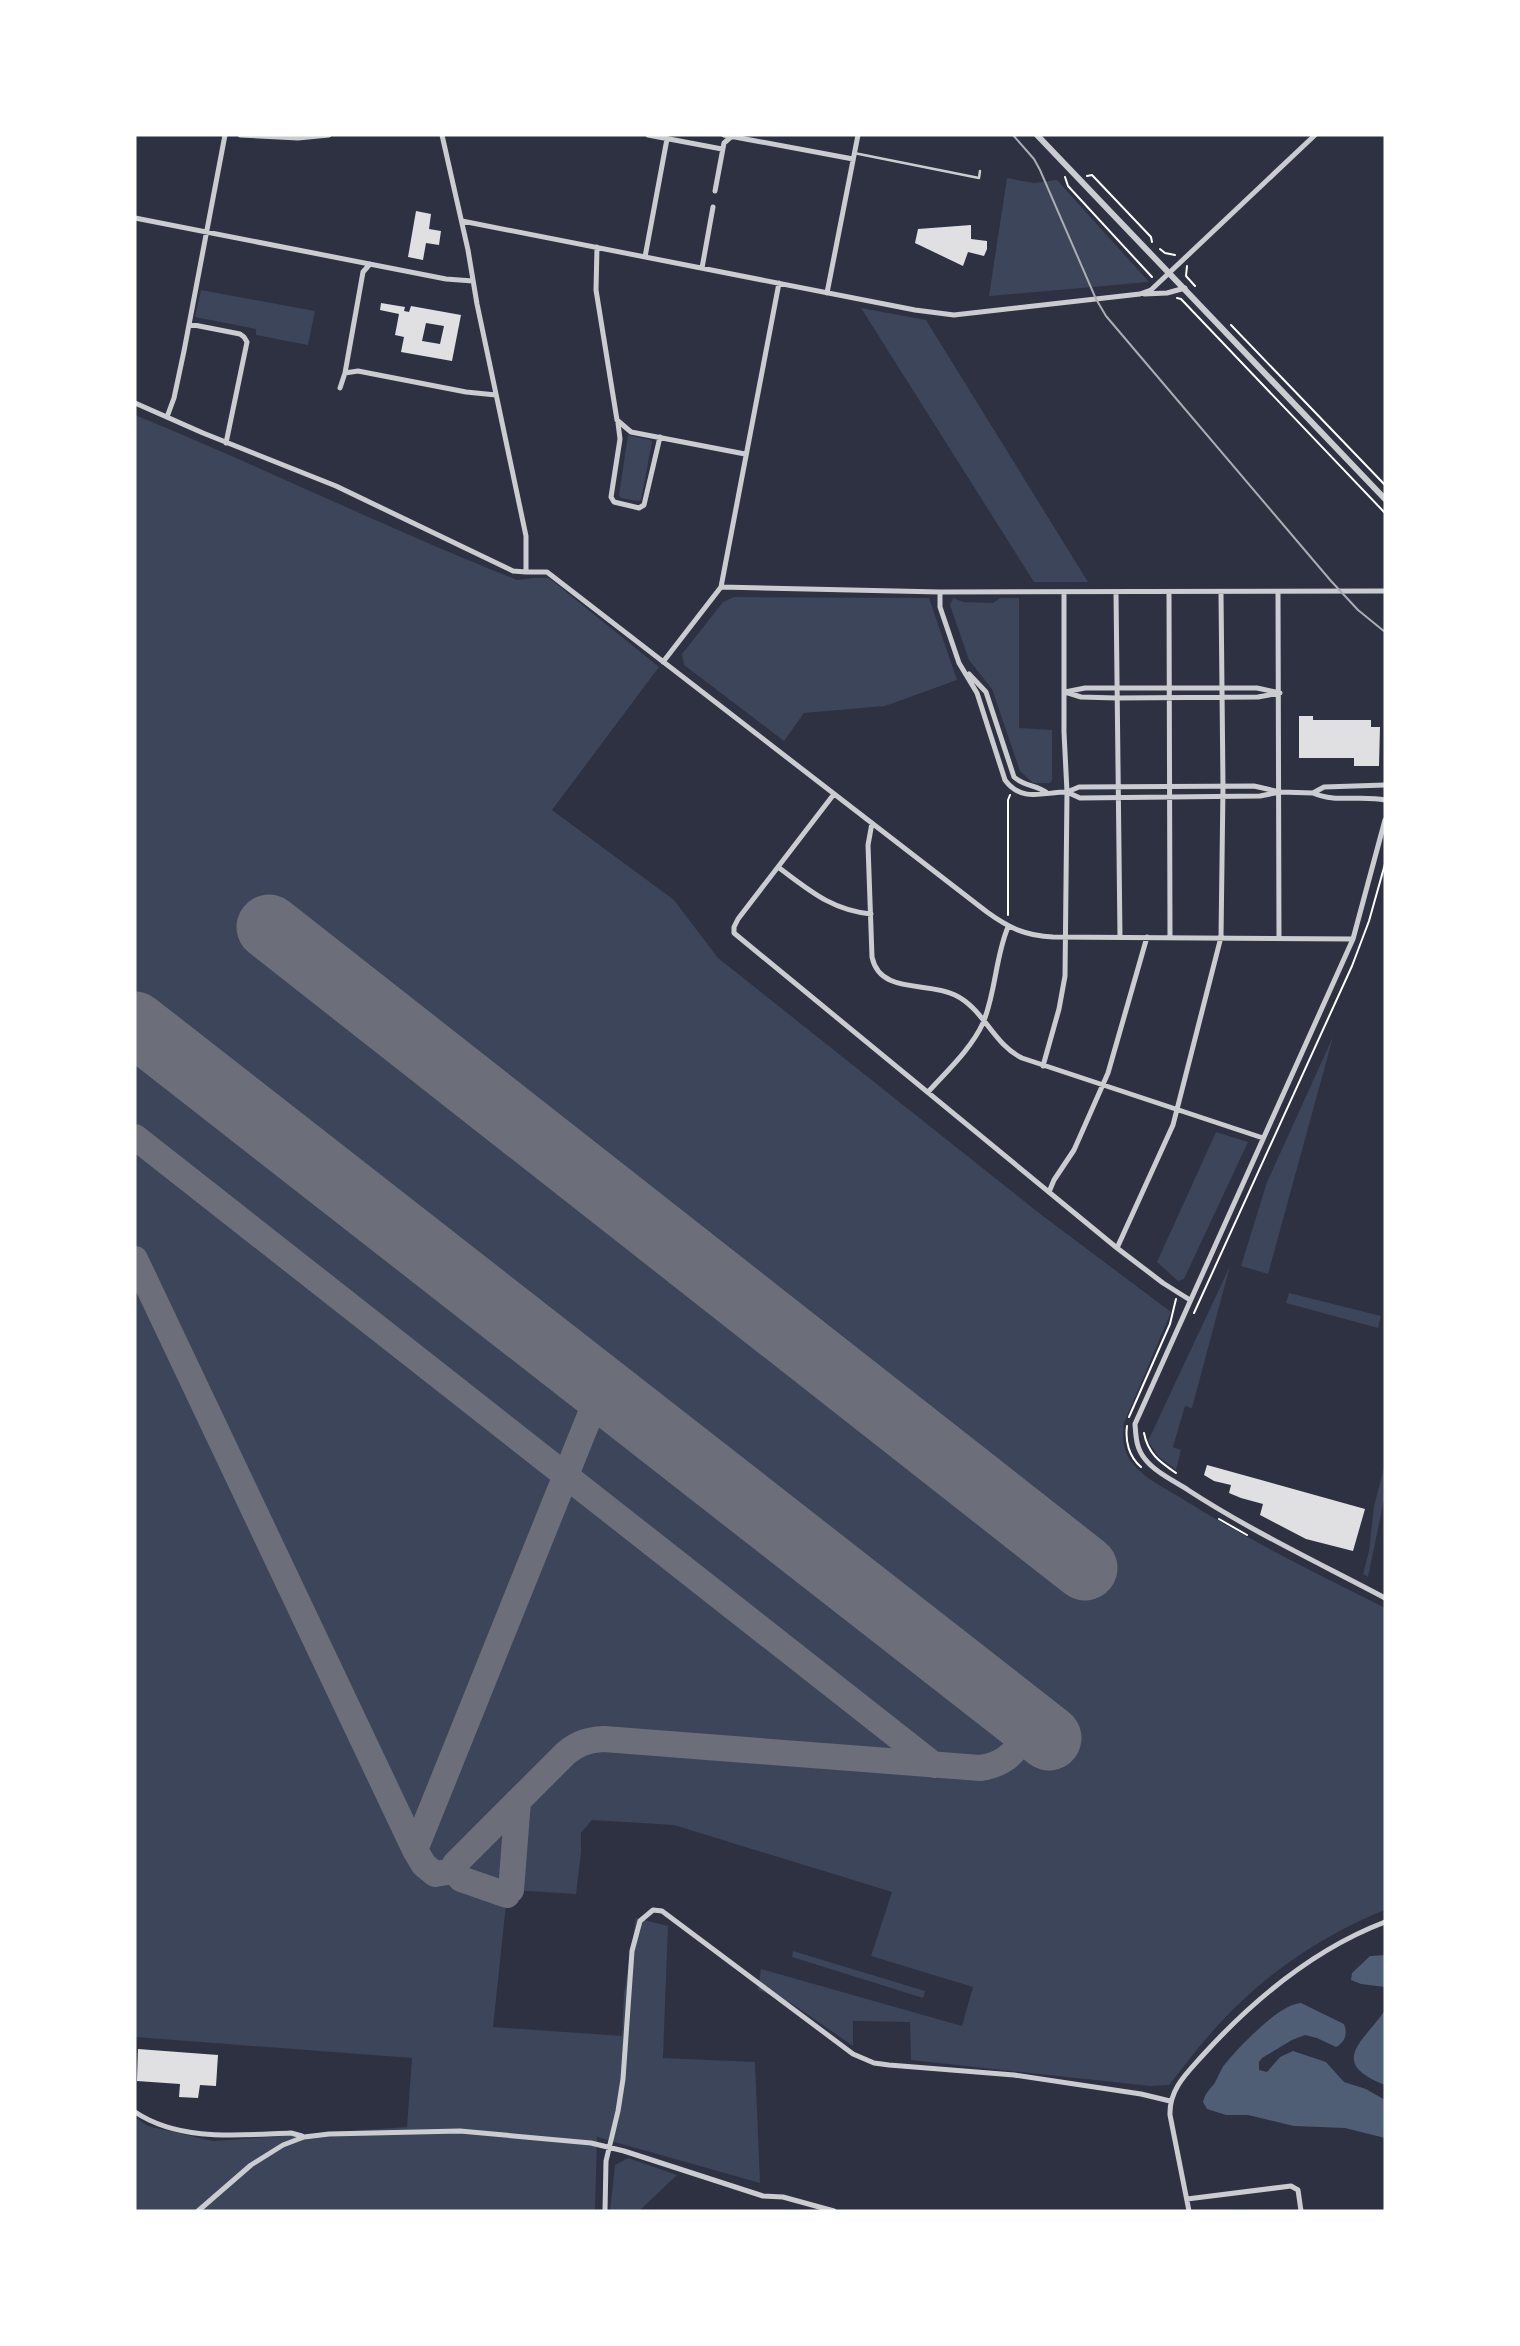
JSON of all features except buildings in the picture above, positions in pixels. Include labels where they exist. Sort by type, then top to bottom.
[{"type":"street","points":[[167,418],[174,398],[225,135]]},
{"type":"street","points":[[240,135],[300,138],[329,135]]},
{"type":"street","points":[[442,135],[526,536],[526,572]]},
{"type":"street","points":[[648,135],[722,149]]},
{"type":"street","points":[[724,135],[853,156]]},
{"type":"street","points":[[827,293],[858,135]]},
{"type":"street","points":[[1037,135],[1385,499]]},
{"type":"street","points":[[1140,294],[1158,284],[1315,135]]},
{"type":"street","points":[[715,191],[722,149],[732,136]]},
{"type":"street","points":[[645,257],[667,139]]},
{"type":"street","points":[[702,268],[713,207]]},
{"type":"street","points":[[135,218],[446,279],[473,281]]},
{"type":"street","points":[[462,221],[915,310],[954,314],[1167,293],[1185,288]]},
{"type":"street","points":[[597,247],[596,290],[620,439],[611,497],[614,502],[639,508],[644,505],[660,437]]},
{"type":"street","points":[[340,388],[363,272],[370,264]]},
{"type":"street","points":[[663,662],[721,587],[779,283]]},
{"type":"street","points":[[189,324],[240,334],[247,342],[226,443]]},
{"type":"street","points":[[345,373],[358,371],[466,392],[496,395]]},
{"type":"street","points":[[135,403],[226,443],[336,486],[513,571],[547,572],[1008,927],[1031,935],[1065,937],[1353,939]]},
{"type":"street","points":[[618,420],[631,432],[745,454]]},
{"type":"street","points":[[721,587],[940,592],[1385,591]]},
{"type":"street","points":[[940,592],[940,607],[959,663],[986,692],[1014,777],[1024,784],[1039,787],[1046,792],[1067,792],[1079,787],[1254,786],[1280,792],[1313,793],[1324,797],[1385,800]]},
{"type":"street","points":[[1043,1066],[1065,985],[1067,792],[1064,592]]},
{"type":"street","points":[[1116,592],[1120,937]]},
{"type":"street","points":[[1170,592],[1170,937]]},
{"type":"street","points":[[1278,592],[1279,938]]},
{"type":"street","points":[[1117,1248],[1162,1153],[1177,1110],[1221,937],[1221,593]]},
{"type":"street","points":[[1065,692],[1085,688],[1257,688],[1280,693]]},
{"type":"street","points":[[1065,692],[1081,697],[1116,698],[1258,697],[1280,693]]},
{"type":"street","points":[[1313,793],[1324,787],[1385,785]]},
{"type":"street","points":[[1067,792],[1080,798],[1259,796],[1280,792]]},
{"type":"street","points":[[834,794],[738,919],[734,930],[741,940],[1117,1248],[1190,1300]]},
{"type":"street","points":[[1385,820],[1353,939],[1135,1424],[1139,1451],[1147,1462],[1165,1475],[1233,1520],[1385,1598]]},
{"type":"street","points":[[872,823],[869,845],[872,957],[882,976],[897,983],[956,995],[984,1020],[1010,1051],[1043,1066],[1263,1138]]},
{"type":"street","points":[[778,867],[834,906],[846,911],[871,914]]},
{"type":"street","points":[[928,1092],[974,1038],[984,1020],[1001,943],[1008,927]]},
{"type":"street","points":[[1049,1192],[1074,1150],[1102,1086],[1116,1047],[1147,937]]},
{"type":"street","points":[[605,2211],[608,2146],[623,2080],[632,1951],[640,1921],[653,1910],[662,1911],[863,2059],[889,2065],[1057,2081],[1170,2101]]},
{"type":"street","points":[[1189,2211],[1170,2115],[1170,2101],[1176,2087],[1256,2001],[1313,1959],[1385,1922]]},
{"type":"street","points":[[135,2112],[147,2120],[179,2131],[219,2136],[291,2133],[304,2137]]},
{"type":"street","points":[[198,2211],[251,2165],[283,2145],[304,2137],[460,2131],[608,2146],[763,2196],[783,2197],[834,2211]]},
{"type":"street","points":[[1187,2199],[1291,2186],[1298,2190],[1301,2211]]},
{"type":"lane","points":[[853,156],[979,178],[980,171]]},
{"type":"path","points":[[1085,176],[1092,175],[1151,237],[1153,257]]},
{"type":"path","points":[[1066,177],[1068,186],[1158,284]]},
{"type":"path","points":[[1160,249],[1165,253],[1175,254]]},
{"type":"path","points":[[1187,265],[1186,276],[1195,286]]},
{"type":"path","points":[[1181,299],[1385,513]]},
{"type":"path","points":[[1231,324],[1385,485]]},
{"type":"path","points":[[1008,927],[1008,800],[1012,792]]},
{"type":"path","points":[[1190,1318],[1197,1310],[1352,967],[1369,921],[1385,864]]},
{"type":"path","points":[[1143,1468],[1132,1457],[1126,1444],[1126,1429],[1130,1414],[1170,1324],[1176,1298]]},
{"type":"path","points":[[1143,1427],[1147,1446],[1153,1456],[1181,1477]]},
{"type":"path","points":[[1218,1518],[1252,1538]]},
{"type":"shaded area","points":[[1007,178],[1034,183],[1057,180],[1149,282],[989,296]]},
{"type":"shaded area","points":[[201,290],[315,311],[308,345],[256,335],[256,329],[195,317]]},
{"type":"shaded area","points":[[861,308],[926,320],[1088,582],[1034,582]]},
{"type":"shaded area","points":[[135,415],[517,580],[549,578],[659,667],[552,810],[674,900],[718,958],[1039,1213],[1171,1312],[1124,1423],[1125,1450],[1143,1474],[1231,1528],[1385,1608],[1385,1910],[1318,1943],[1276,1972],[1238,2004],[1169,2085],[1150,2086],[911,2060],[910,2022],[853,2021],[853,2046],[791,2003],[758,1990],[761,1969],[962,2026],[973,1987],[871,1956],[892,1892],[674,1825],[592,1820],[581,1833],[576,1894],[512,1890],[507,1895],[493,2027],[622,2036],[624,1994],[636,1918],[668,1926],[663,2058],[755,2062],[760,2183],[597,2137],[595,2211],[135,2211],[135,2117],[148,2126],[213,2141],[407,2127],[412,2058],[135,2037]]},
{"type":"shaded area","points":[[628,435],[652,442],[641,500],[638,501],[621,498],[619,495]]},
{"type":"shaded area","points":[[734,597],[929,598],[957,680],[885,706],[804,713],[784,741],[684,665],[682,654],[723,602]]},
{"type":"shaded area","points":[[953,598],[963,602],[993,603],[1000,598],[1019,598],[1019,728],[1052,730],[1050,783],[1033,783],[1020,771],[992,689],[969,660],[950,605]]},
{"type":"shaded area","points":[[1333,1037],[1268,1274],[1241,1266],[1267,1182]]},
{"type":"shaded area","points":[[1216,1132],[1248,1142],[1184,1279],[1178,1281],[1157,1262]]},
{"type":"shaded area","points":[[1230,1266],[1192,1408],[1185,1406],[1173,1447],[1181,1450],[1176,1470],[1158,1456],[1148,1441]]},
{"type":"shaded area","points":[[1289,1293],[1381,1316],[1378,1328],[1286,1303]]},
{"type":"shaded area","points":[[1385,1464],[1385,1495],[1368,1577],[1363,1574],[1369,1551],[1374,1506]]},
{"type":"shaded area","points":[[793,1951],[925,1991],[923,1998],[792,1957]]},
{"type":"shaded area","points":[[1385,1955],[1385,1987],[1351,1980],[1352,1973],[1370,1956]]},
{"type":"shaded area","points":[[1301,2003],[1344,2024],[1344,2040],[1336,2047],[1305,2035],[1262,2058],[1259,2070],[1267,2072],[1280,2057],[1293,2051],[1326,2062],[1344,2082],[1366,2089],[1385,2100],[1385,2138],[1345,2128],[1294,2126],[1248,2115],[1226,2115],[1207,2109],[1203,2102],[1223,2066],[1249,2037],[1271,2018],[1292,2005]]},
{"type":"shaded area","points":[[1385,2010],[1385,2085],[1357,2068],[1354,2059],[1355,2050]]},
{"type":"shaded area","points":[[628,2158],[677,2175],[639,2211],[610,2211],[615,2165]]},
{"type":"taxiway","points":[[135,1042],[143,1031]]},
{"type":"taxiway","points":[[135,1137],[934,1765]]},
{"type":"taxiway","points":[[135,1259],[415,1850],[424,1865],[435,1874],[454,1871]]},
{"type":"taxiway","points":[[415,1850],[601,1388]]},
{"type":"taxiway","points":[[507,1895],[461,1879],[454,1871],[455,1864],[566,1753],[593,1740],[980,1768],[1006,1759],[1034,1726]]},
{"type":"taxiway","points":[[511,1890],[518,1801]]},
{"type":"runway","points":[[269,927],[1085,1568]]},
{"type":"runway","points":[[135,1024],[1049,1738]]},
{"type":"tram line","points":[[1013,135],[1040,170],[1096,299],[1106,316],[1331,581],[1358,610],[1385,632]]}]
